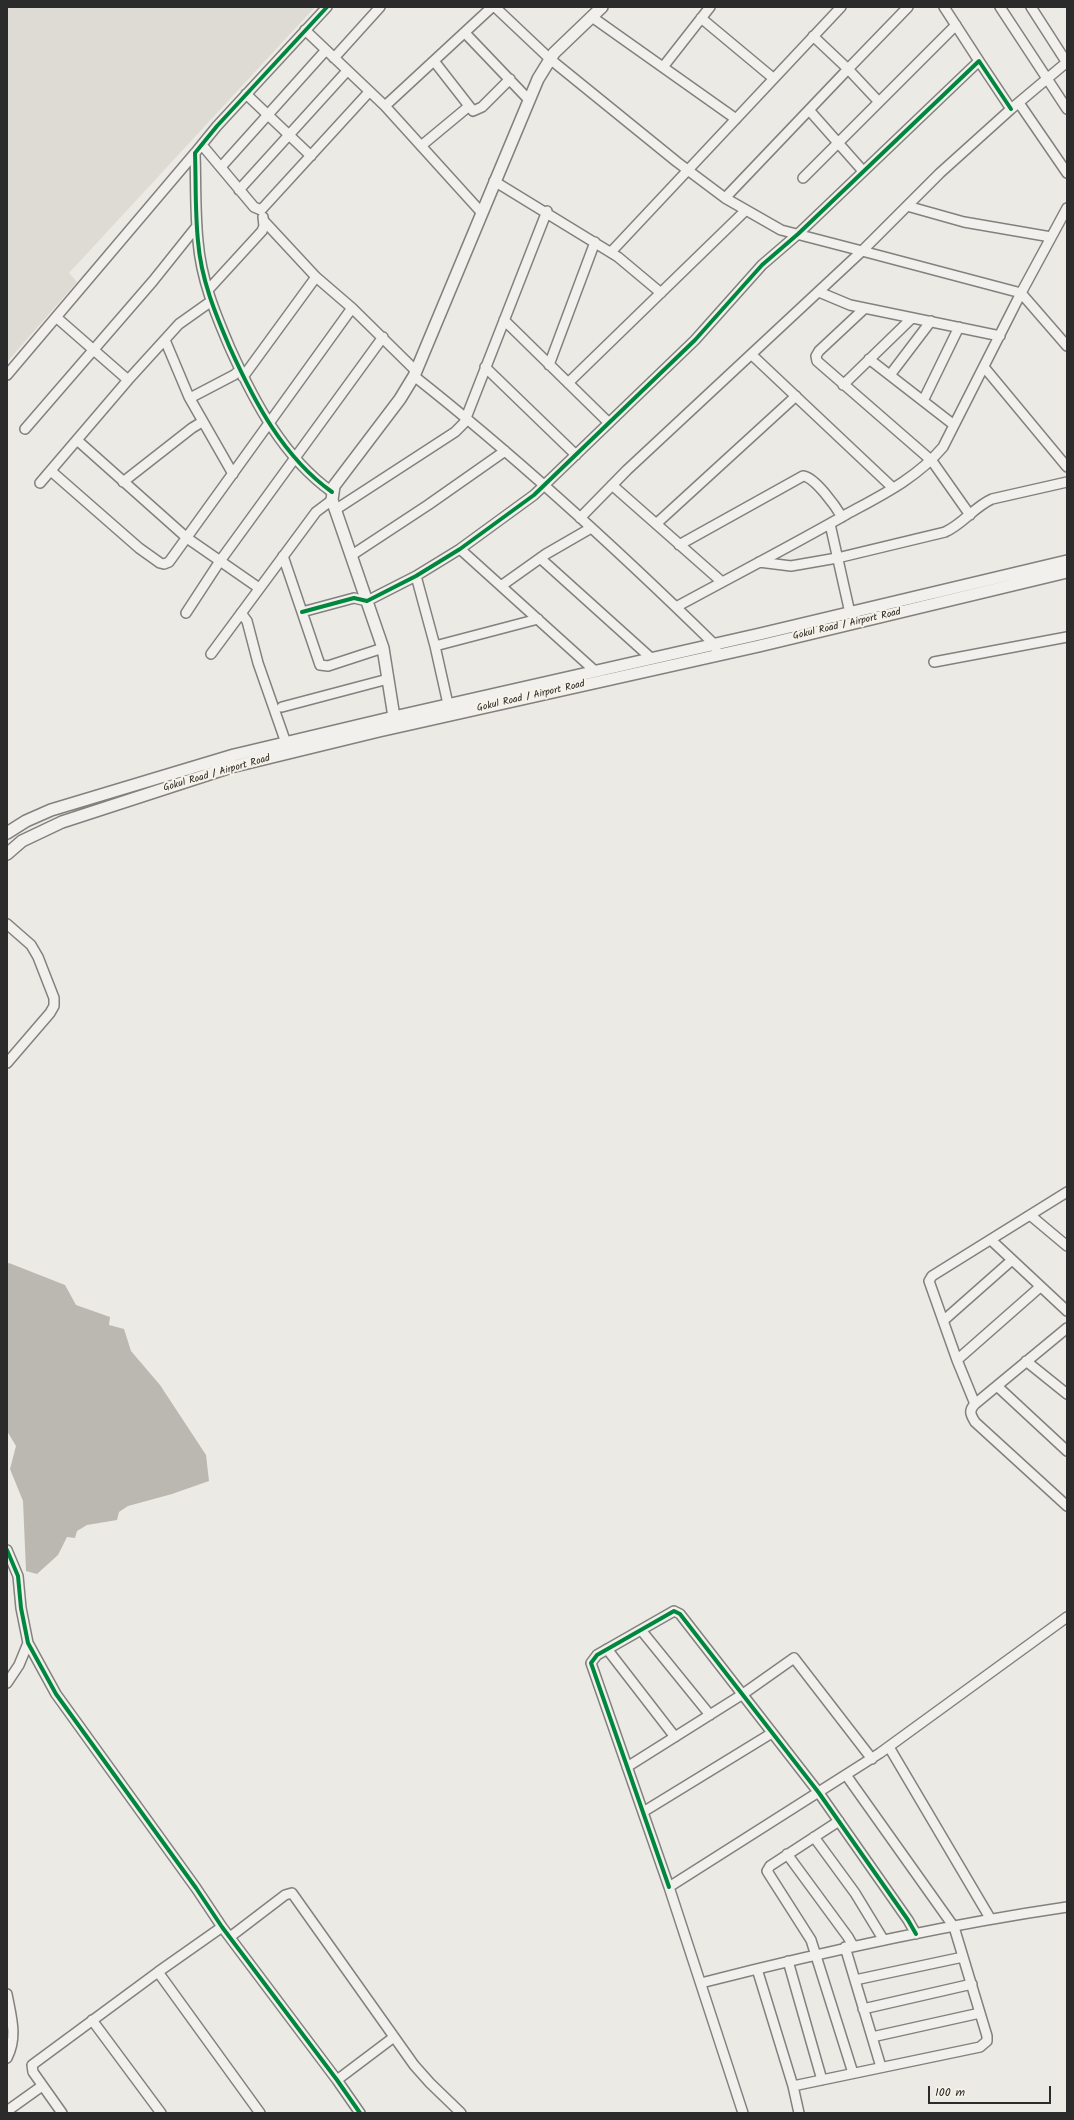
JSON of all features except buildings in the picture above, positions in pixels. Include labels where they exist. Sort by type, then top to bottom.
[{"type":"main road","points":[[394,717],[383,648],[333,501],[334,486],[400,399],[415,373],[464,258],[494,180],[529,100],[550,60],[554,53],[602,7]]},
{"type":"main road","points":[[22,841],[10,830],[51,810],[234,755],[448,704],[850,613],[1067,561]]},
{"type":"main road","name":"Gokul Road / Airport Road","points":[[7,854],[22,841],[62,822],[231,767],[387,729],[718,655],[1067,572]]},
{"type":"main road","points":[[26,821],[36,834]]},
{"type":"street","points":[[7,375],[246,94],[327,7]]},
{"type":"street","points":[[334,58],[380,7]]},
{"type":"street","points":[[385,106],[492,7]]},
{"type":"street","points":[[495,7],[550,60],[688,170],[725,198],[746,211],[781,230],[1021,293],[1067,346]]},
{"type":"street","points":[[663,67],[710,7]]},
{"type":"street","points":[[725,198],[908,7]]},
{"type":"street","points":[[944,7],[1011,109]]},
{"type":"street","points":[[1000,7],[1067,109]]},
{"type":"street","points":[[580,518],[612,485],[862,251],[940,173],[1011,109],[1067,63],[1031,7]]},
{"type":"street","points":[[611,252],[813,36],[836,9]]},
{"type":"street","points":[[592,17],[736,119]]},
{"type":"street","points":[[701,18],[773,78]]},
{"type":"street","points":[[802,178],[956,24]]},
{"type":"street","points":[[304,30],[385,106],[482,212]]},
{"type":"street","points":[[465,33],[529,100]]},
{"type":"street","points":[[813,36],[848,69],[879,102]]},
{"type":"street","points":[[220,167],[326,50]]},
{"type":"street","points":[[434,61],[472,111],[478,110],[510,80]]},
{"type":"street","points":[[302,612],[354,598],[367,601],[416,576],[460,549],[521,506],[695,340],[762,265],[798,234],[979,61]]},
{"type":"street","points":[[239,190],[347,71]]},
{"type":"street","points":[[261,210],[369,92]]},
{"type":"street","points":[[246,94],[311,156]]},
{"type":"street","points":[[1019,103],[1067,173]]},
{"type":"street","points":[[421,146],[468,107]]},
{"type":"street","points":[[809,110],[864,171]]},
{"type":"street","points":[[202,145],[257,210],[261,210]]},
{"type":"street","points":[[196,153],[198,242],[210,302],[252,396],[269,424],[333,501]]},
{"type":"street","points":[[494,180],[547,211],[611,252],[632,267],[661,293]]},
{"type":"street","points":[[907,206],[964,222],[1051,238]]},
{"type":"street","points":[[676,607],[830,524],[893,488],[932,461],[943,447],[1021,293],[1067,208]]},
{"type":"street","points":[[261,210],[264,221],[316,277],[383,337],[415,373],[580,518],[676,607],[714,644],[718,655]]},
{"type":"street","points":[[211,654],[316,512],[461,428],[467,418],[547,211]]},
{"type":"street","points":[[568,383],[746,211]]},
{"type":"street","points":[[208,290],[262,230],[264,221]]},
{"type":"street","points":[[25,429],[153,281],[197,226]]},
{"type":"street","points":[[549,364],[595,242]]},
{"type":"street","points":[[190,398],[234,374],[242,373],[316,277]]},
{"type":"street","points":[[819,292],[837,301],[865,308],[1000,336]]},
{"type":"street","points":[[40,483],[128,380],[165,340],[187,317],[210,302]]},
{"type":"street","points":[[51,471],[139,548],[160,563],[164,564],[169,562],[352,308]]},
{"type":"street","points":[[865,308],[819,351],[816,356],[820,365],[932,461],[970,515]]},
{"type":"street","points":[[56,317],[128,380]]},
{"type":"street","points":[[843,385],[912,318]]},
{"type":"street","points":[[504,320],[609,423]]},
{"type":"street","points":[[890,375],[931,322]]},
{"type":"street","points":[[923,401],[959,327]]},
{"type":"street","points":[[186,613],[220,561],[383,337]]},
{"type":"street","points":[[165,340],[202,422],[233,474]]},
{"type":"street","points":[[752,355],[893,488]]},
{"type":"street","points":[[869,359],[954,425]]},
{"type":"street","points":[[486,367],[576,454]]},
{"type":"street","points":[[984,367],[1067,467]]},
{"type":"street","points":[[656,524],[796,396]]},
{"type":"street","points":[[123,482],[192,428],[202,422]]},
{"type":"street","points":[[77,440],[187,538],[259,588]]},
{"type":"street","points":[[352,555],[428,505],[504,451]]},
{"type":"street","points":[[679,545],[803,476],[810,479],[828,498],[842,517]]},
{"type":"street","points":[[759,562],[791,566],[837,558],[945,532],[960,523],[984,503],[992,499],[1067,482]]},
{"type":"street","points":[[612,485],[722,582]]},
{"type":"street","points":[[830,524],[850,613]]},
{"type":"street","points":[[501,586],[540,558],[591,528]]},
{"type":"street","points":[[460,549],[595,671]]},
{"type":"street","points":[[283,556],[318,661],[324,666],[383,648]]},
{"type":"street","points":[[540,558],[651,658]]},
{"type":"street","points":[[416,576],[435,646],[448,704]]},
{"type":"street","points":[[241,613],[247,621],[258,663],[286,743]]},
{"type":"street","points":[[435,646],[538,619]]},
{"type":"street","points":[[934,662],[1067,637]]},
{"type":"street","points":[[282,707],[388,679]]},
{"type":"street","points":[[7,924],[31,946],[38,957],[54,998],[54,1006],[50,1013],[7,1063]]},
{"type":"street","points":[[975,1404],[957,1360],[929,1280],[932,1276],[1067,1192]]},
{"type":"street","points":[[1030,1216],[1067,1246]]},
{"type":"street","points":[[991,1240],[1067,1311]]},
{"type":"street","points":[[943,1321],[1012,1260]]},
{"type":"street","points":[[957,1360],[1040,1287]]},
{"type":"street","points":[[1067,1328],[975,1404],[971,1408],[970,1413],[975,1422],[1067,1506]]},
{"type":"street","points":[[1026,1361],[1066,1392]]},
{"type":"street","points":[[997,1386],[1067,1451]]},
{"type":"street","points":[[7,1550],[18,1576],[21,1608],[28,1643],[56,1694],[196,1888],[222,1927],[360,2113]]},
{"type":"street","points":[[743,2113],[669,1887],[590,1662],[592,1659],[670,1612],[677,1612],[743,1694],[819,1793],[908,1920],[916,1934]]},
{"type":"street","points":[[669,1887],[819,1793],[889,1747],[1067,1617]]},
{"type":"street","points":[[641,1630],[710,1715]]},
{"type":"street","points":[[7,1684],[20,1665],[28,1643]]},
{"type":"street","points":[[607,1649],[675,1737]]},
{"type":"street","points":[[626,1767],[743,1694],[794,1658],[872,1758]]},
{"type":"street","points":[[643,1812],[772,1733]]},
{"type":"street","points":[[889,1747],[990,1918]]},
{"type":"street","points":[[793,2086],[985,2044],[987,2041],[987,2036],[972,1984],[954,1927],[846,1775]]},
{"type":"street","points":[[839,1821],[787,1854],[770,1866],[767,1871],[811,1940],[853,2073]]},
{"type":"street","points":[[814,1837],[855,1893],[883,1939]]},
{"type":"street","points":[[787,1854],[848,1936],[855,1980],[881,2067]]},
{"type":"street","points":[[230,1937],[285,1895],[292,1893],[394,2037],[430,2084],[461,2113]]},
{"type":"street","points":[[701,1983],[849,1946],[954,1927],[990,1918],[1067,1907]]},
{"type":"street","points":[[62,2113],[33,2072],[32,2065],[158,1972],[222,1927]]},
{"type":"street","points":[[855,1980],[963,1957]]},
{"type":"street","points":[[788,1961],[822,2080]]},
{"type":"street","points":[[757,1969],[800,2113]]},
{"type":"street","points":[[158,1972],[260,2113]]},
{"type":"street","points":[[863,2009],[972,1984]]},
{"type":"street","points":[[7,1994],[14,2036],[12,2049],[7,2058]]},
{"type":"street","points":[[872,2037],[980,2013]]},
{"type":"street","points":[[92,2020],[162,2113]]},
{"type":"street","points":[[337,2080],[394,2037]]},
{"type":"street","points":[[7,2111],[42,2086]]},
{"type":"shaded area","points":[[7,7],[315,7],[69,273],[77,282],[7,362]]},
{"type":"shaded area","points":[[9,1263],[65,1285],[76,1305],[110,1317],[109,1325],[124,1329],[131,1351],[160,1385],[206,1455],[209,1481],[172,1494],[128,1506],[119,1512],[117,1520],[87,1525],[77,1531],[75,1538],[67,1537],[58,1555],[37,1574],[26,1571],[23,1501],[10,1469],[16,1446],[7,1431],[7,1264]]},
{"type":"cycle path","points":[[327,7],[217,126],[195,153],[196,219],[198,241],[205,282],[219,322],[249,388],[272,427],[299,462],[332,492]]},
{"type":"cycle path","points":[[302,612],[354,598],[367,601],[416,576],[460,549],[534,495],[695,340],[762,265],[798,234],[979,61],[1011,109]]},
{"type":"cycle path","points":[[7,1550],[18,1576],[21,1608],[28,1643],[56,1694],[196,1888],[222,1927],[360,2113]]},
{"type":"cycle path","points":[[669,1887],[591,1663],[597,1655],[674,1611],[680,1614],[819,1793],[908,1920],[916,1934]]}]
